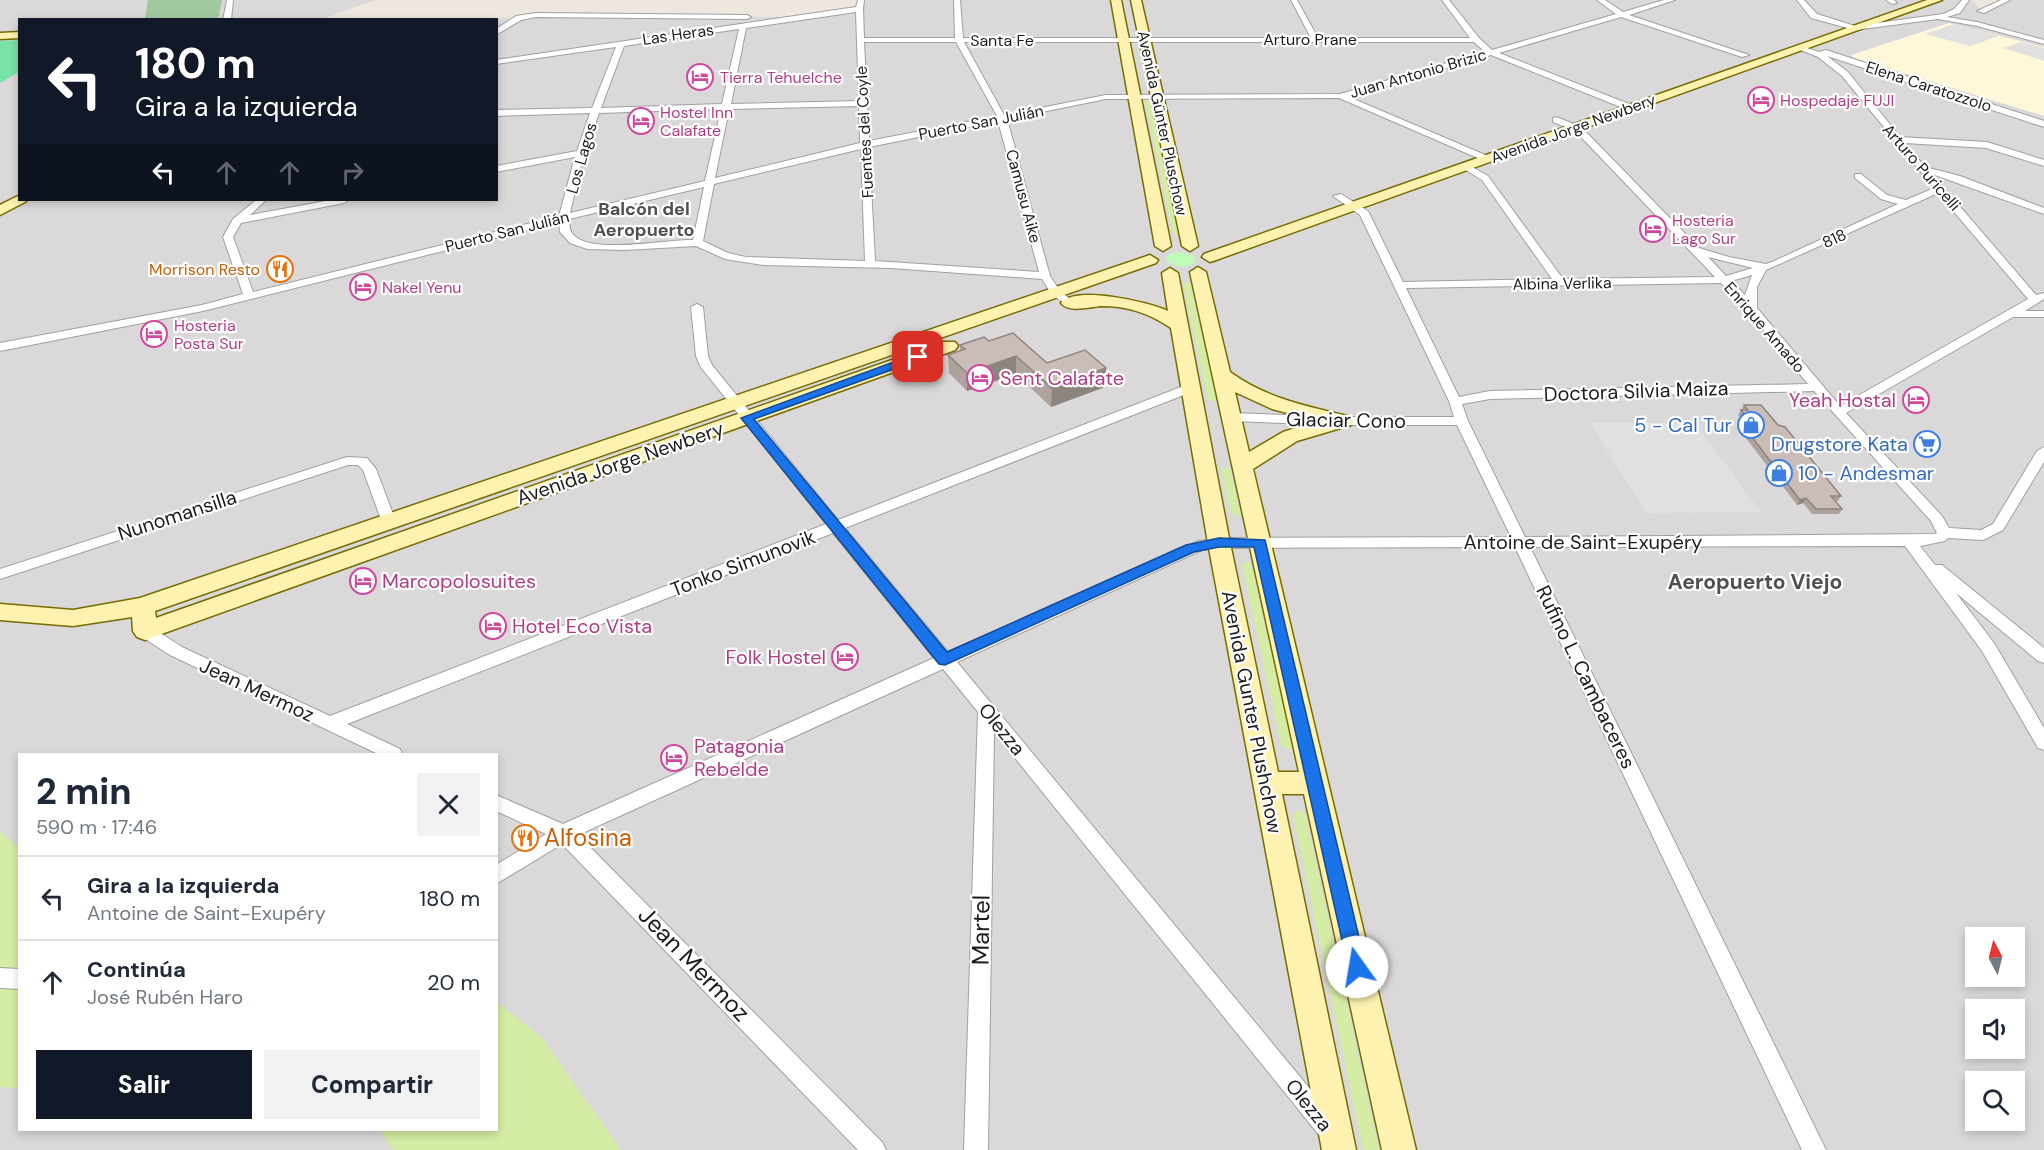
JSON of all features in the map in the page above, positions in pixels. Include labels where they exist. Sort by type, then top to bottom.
[{"type":"street","points":[[227,18],[230,0]]},
{"type":"street","name":"Camusu Aike","points":[[957,0],[959,40],[1002,118],[1046,276],[1062,298]]},
{"type":"street","name":"Avenida Günter Pluschow","points":[[1116,0],[1135,95],[1162,262]]},
{"type":"street","name":"Avenida Günter Pluschow","points":[[1136,0],[1193,247]]},
{"type":"street","points":[[1294,0],[1316,40]]},
{"type":"street","points":[[1445,0],[1476,40],[1490,52],[1631,108]]},
{"type":"street","points":[[1600,0],[1622,15],[1745,56]]},
{"type":"street","name":"Juan Antonio Brizic","points":[[1157,96],[1340,96],[1672,0]]},
{"type":"street","points":[[1800,0],[1814,16],[1855,28],[1930,19],[1954,19],[2044,42]]},
{"type":"street","name":"Avenida Jorge Newbery","points":[[1210,257],[1487,159],[1576,121],[1631,108],[1936,0]]},
{"type":"street","points":[[1930,19],[1957,11],[1966,0]]},
{"type":"street","points":[[1981,11],[2007,0]]},
{"type":"street","name":"Avenida Jorge Newbery","points":[[1594,107],[1837,24],[1895,1]]},
{"type":"street","name":"Las Heras","points":[[498,62],[796,17],[860,4]]},
{"type":"street","name":"Fuentes del Coyle","points":[[860,4],[870,264]]},
{"type":"street","points":[[1957,11],[1959,15],[1977,24]]},
{"type":"street","points":[[498,32],[519,18],[536,15],[796,17]]},
{"type":"street","points":[[743,25],[698,243],[713,252],[729,257],[775,262],[870,264],[1046,276]]},
{"type":"street","points":[[0,36],[18,35]]},
{"type":"street","name":"Santa Fe","points":[[860,40],[1144,40]]},
{"type":"street","name":"Arturo Prane","points":[[1144,40],[1476,40]]},
{"type":"street","name":"Los Lagos","points":[[622,42],[580,153],[564,218],[565,230],[570,239],[585,245],[607,248],[698,243]]},
{"type":"street","name":"Arturo Puricelli","points":[[1801,47],[1814,51],[1845,74],[1924,170],[2039,298]]},
{"type":"street","name":"Elena Caratozzolo","points":[[1814,51],[1831,53],[1891,75],[2044,124]]},
{"type":"street","name":"Puerto San Julián","points":[[0,347],[181,313],[352,269],[865,145],[1106,97],[1157,96]]},
{"type":"street","points":[[1340,96],[1487,159]]},
{"type":"street","points":[[498,113],[863,103]]},
{"type":"street","name":"Avenida Jorge Newbery","points":[[1446,158],[1556,120],[1576,121]]},
{"type":"street","name":"Enrique Amado","points":[[1576,121],[1751,308],[1838,412],[1937,519],[1944,533]]},
{"type":"street","points":[[1899,140],[1987,145],[2044,163]]},
{"type":"street","points":[[498,169],[580,153]]},
{"type":"street","points":[[1467,166],[1485,178],[1560,283]]},
{"type":"street","points":[[1924,170],[1951,176],[2044,210]]},
{"type":"street","points":[[1858,176],[1884,197],[1908,204]]},
{"type":"street","name":"818","points":[[1724,280],[1766,268],[1941,188]]},
{"type":"street","points":[[1162,262],[1193,247],[1359,189]]},
{"type":"street","points":[[1338,196],[1356,206]]},
{"type":"street","points":[[0,211],[18,200]]},
{"type":"street","points":[[249,297],[228,237],[237,221],[260,201]]},
{"type":"street","points":[[237,221],[339,201]]},
{"type":"street","name":"Rufino L. Cambaceres","points":[[1356,206],[1364,213],[1400,285],[1455,401],[1461,421],[1814,1150]]},
{"type":"street","points":[[1162,262],[1198,272],[1209,266],[1210,257],[1193,247]]},
{"type":"street","points":[[1693,248],[1713,257],[1766,268]]},
{"type":"street","name":"Avenida Jorge Newbery","points":[[145,631],[479,502],[1162,262]]},
{"type":"street","name":"Avenida Gunter Plushchow","points":[[1162,262],[1179,325],[1201,451],[1338,1144]]},
{"type":"street","points":[[1751,308],[1749,289],[1754,278],[1766,268]]},
{"type":"street","points":[[1198,272],[1399,1150]]},
{"type":"street","name":"Albina Verlika","points":[[1400,285],[1724,280]]},
{"type":"street","points":[[1062,298],[1118,301],[1152,308],[1179,325]]},
{"type":"street","points":[[1838,412],[2039,298]]},
{"type":"street","name":"Olezza","points":[[697,307],[702,356],[706,366],[1338,1144]]},
{"type":"street","points":[[2009,315],[2044,314]]},
{"type":"street","points":[[1221,374],[1248,394],[1274,405],[1344,421]]},
{"type":"street","name":"Doctora Silvia Maiza","points":[[1455,401],[1490,395],[1818,387]]},
{"type":"street","name":"Tonko Simunovik","points":[[328,724],[1190,388]]},
{"type":"street","points":[[1196,417],[1200,413],[1216,412],[1231,417]]},
{"type":"street","name":"Glaciar Cono","points":[[1231,417],[1344,421],[1461,421]]},
{"type":"street","points":[[1201,451],[1210,457],[1241,459],[1293,433],[1344,421]]},
{"type":"street","name":"Antoine de Saint-Exupéry","points":[[498,875],[563,833],[1183,551],[1219,543],[1520,542],[1914,547],[1934,540],[1944,533],[1983,535],[1998,527],[2044,451]]},
{"type":"street","name":"Nunomansilla","points":[[0,574],[326,466],[355,460],[362,461],[369,469],[388,522]]},
{"type":"street","name":"Avenida Jorge Newbery","points":[[0,612],[73,618],[143,606],[388,522],[479,502]]},
{"type":"street","points":[[1914,547],[2044,657]]},
{"type":"street","points":[[1914,547],[1988,647],[2044,743]]},
{"type":"street","points":[[143,606],[145,631]]},
{"type":"street","name":"Jean Mermoz","points":[[145,631],[176,651],[392,753]]},
{"type":"street","name":"Martel","points":[[976,1150],[986,710]]},
{"type":"street","points":[[1267,783],[1315,783]]},
{"type":"street","name":"Jean Mermoz","points":[[498,803],[563,833],[634,901],[874,1150]]},
{"type":"street","points":[[0,978],[18,979]]},
{"type":"shaded area","points":[[0,0],[375,0],[328,18],[18,18],[18,201],[498,201],[498,18],[536,15],[797,17],[859,9],[861,0],[1972,0],[1981,11],[2007,0],[2044,0],[2044,1150],[0,1150]]},
{"type":"shaded area","points":[[1949,23],[2044,47],[2044,116],[1854,58],[1851,55]]},
{"type":"shaded area","points":[[1954,24],[1999,36],[1970,46],[1925,34]]},
{"type":"shaded area","points":[[2021,42],[2044,48],[2044,61],[2004,48]]},
{"type":"shaded area","points":[[1590,423],[1695,423],[1761,512],[1646,513]]},
{"type":"green space","points":[[148,0],[222,0],[217,18],[145,18]]},
{"type":"green space","points":[[18,40],[18,73],[0,83],[0,41]]},
{"type":"green space","points":[[1145,99],[1150,99],[1179,235],[1173,234]]},
{"type":"green space","points":[[1180,252],[1193,255],[1196,262],[1181,267],[1166,260],[1167,255]]},
{"type":"green space","points":[[1190,283],[1217,400],[1214,402],[1208,400],[1183,284]]},
{"type":"green space","points":[[1225,467],[1230,469],[1241,515],[1236,516],[1231,513],[1221,470]]},
{"type":"green space","points":[[1245,562],[1251,563],[1293,746],[1290,750],[1281,746],[1242,565]]},
{"type":"green space","points":[[1297,810],[1305,813],[1379,1150],[1363,1150],[1293,815]]},
{"type":"green space","points":[[0,832],[18,847],[18,1089],[0,1087]]},
{"type":"green space","points":[[498,1003],[542,1038],[621,1150],[393,1150],[381,1131],[498,1131]]},
{"type":"building","points":[[1013,333],[1047,363],[1085,350],[1106,368],[1052,388],[1016,356],[967,373],[948,355],[965,349],[960,345],[984,337],[989,341]]},
{"type":"building","points":[[1744,405],[1761,405],[1778,425],[1785,427],[1841,496],[1831,496],[1842,509],[1816,509],[1806,498],[1800,500],[1742,424],[1751,424],[1741,410],[1748,410]]},
{"type":"place","name":"Tierra Tehuelche","points":[[700,77]]},
{"type":"place","name":"Hospedaje FUJI","points":[[1761,100]]},
{"type":"place","name":"Hostel Inn Calafate","points":[[641,121]]},
{"type":"place","name":"Hosteria Lago Sur","points":[[1653,229]]},
{"type":"place","name":"Morrison Resto","points":[[280,269]]},
{"type":"place","name":"Nakel Yenu","points":[[363,287]]},
{"type":"place","name":"Hosteria Posta Sur","points":[[154,334]]},
{"type":"place","name":"Sent Calafate","points":[[980,378]]},
{"type":"place","name":"Yeah Hostal","points":[[1916,400]]},
{"type":"place","name":"5 - Cal Tur","points":[[1751,425]]},
{"type":"place","name":"Drugstore Kata","points":[[1927,444]]},
{"type":"place","name":"10 - Andesmar","points":[[1779,473]]},
{"type":"place","name":"Marcopolosuites","points":[[363,581]]},
{"type":"place","name":"Hotel Eco Vista","points":[[493,626]]},
{"type":"place","name":"Folk Hostel","points":[[845,657]]},
{"type":"place","name":"Patagonia Rebelde","points":[[674,758]]},
{"type":"place","name":"Alfosina","points":[[525,838]]},
{"type":"district","name":"Balcón del Aeropuerto","points":[[644,219]]},
{"type":"district","name":"Aeropuerto Viejo","points":[[1755,582]]},
{"type":"route","points":[[918,357],[747,418],[945,660],[1190,548],[1219,543],[1260,543],[1357,967]]}]
